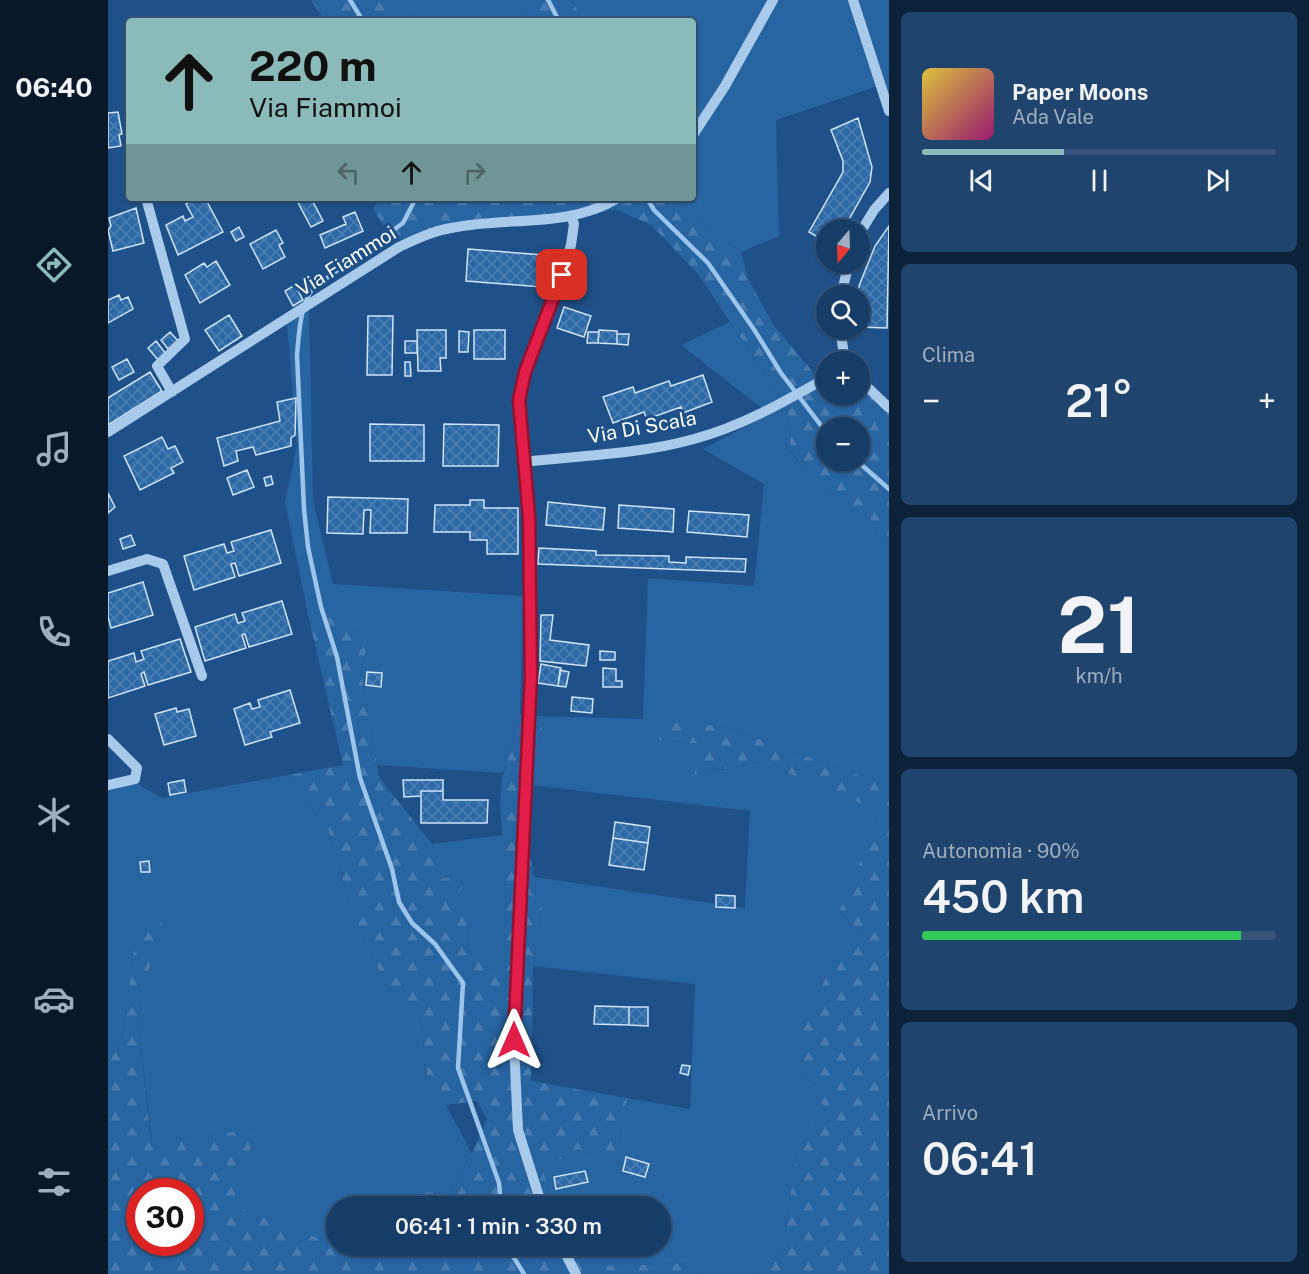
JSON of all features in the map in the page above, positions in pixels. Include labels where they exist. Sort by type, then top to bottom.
[{"type":"street","points":[[696,130],[725,86],[773,0]]},
{"type":"street","points":[[853,0],[889,111]]},
{"type":"street","points":[[869,219],[889,193]]},
{"type":"street","points":[[147,201],[185,339],[157,366],[172,392]]},
{"type":"street","name":"Via Fiammoi","points":[[108,432],[294,314],[382,255],[452,227],[571,216],[612,201]]},
{"type":"street","points":[[539,1196],[518,1130],[513,1023],[531,675],[529,517],[522,462],[519,400],[525,372],[568,255],[574,224],[571,216]]},
{"type":"street","name":"Via Di Scala","points":[[522,462],[621,451],[694,439],[752,418],[816,384]]},
{"type":"street","points":[[870,390],[889,408]]},
{"type":"street","points":[[108,572],[147,559],[163,564],[202,676]]},
{"type":"street","points":[[108,739],[137,768],[135,779],[108,785]]},
{"type":"street","points":[[567,1256],[576,1274]]},
{"type":"green space","points":[[311,0],[406,0],[407,9],[413,18],[323,18]]},
{"type":"green space","points":[[406,0],[521,0],[529,18],[413,18],[407,9]]},
{"type":"green space","points":[[521,0],[572,0],[581,18],[529,18]]},
{"type":"green space","points":[[572,0],[889,0],[889,97],[884,84],[776,120],[779,236],[741,252],[675,201],[696,201],[696,18],[581,18]]},
{"type":"green space","points":[[377,201],[675,201],[741,252],[748,279],[773,324],[816,376],[816,405],[870,405],[870,396],[889,414],[889,544],[879,538],[873,521],[813,482],[791,451],[786,405],[698,274],[651,225],[615,209],[596,214],[393,240],[373,209]]},
{"type":"green space","points":[[309,308],[313,501],[333,584],[523,596],[520,715],[503,773],[377,765],[361,672],[369,638],[331,617],[309,619],[285,502],[297,445],[287,325]]},
{"type":"green space","points":[[730,322],[786,405],[791,452],[813,482],[873,521],[879,538],[889,544],[889,786],[722,726],[660,740],[705,744],[695,775],[761,762],[883,812],[839,911],[860,933],[832,966],[799,1068],[826,1109],[800,1130],[783,1248],[756,1274],[702,1274],[691,1263],[599,1266],[598,1256],[671,1256],[671,1196],[551,1196],[543,1170],[577,1149],[616,1161],[627,1098],[690,1109],[695,984],[533,966],[544,894],[534,877],[745,908],[750,811],[531,785],[544,716],[643,719],[648,578],[754,586],[764,484],[703,449],[769,414],[681,345]]},
{"type":"green space","points":[[331,617],[369,638],[361,672],[379,777],[432,844],[438,879],[473,875],[448,906],[467,920],[469,952],[491,971],[505,953],[506,873],[500,806],[502,778],[520,715],[544,716],[524,823],[534,877],[544,894],[533,966],[531,1081],[627,1098],[616,1161],[577,1149],[543,1170],[551,1196],[415,1196],[418,1192],[449,1193],[469,1160],[487,1119],[477,1101],[446,1105],[427,1075],[420,1014],[385,984],[351,910],[329,832],[288,775],[343,765],[309,619]]},
{"type":"green space","points":[[643,720],[722,726],[889,786],[889,1274],[756,1274],[783,1248],[800,1130],[826,1109],[799,1068],[800,1029],[832,966],[860,933],[839,911],[882,812],[761,762],[694,775],[705,744],[660,740]]},
{"type":"green space","points":[[288,775],[329,832],[351,910],[385,984],[420,1014],[427,1075],[472,1154],[449,1193],[418,1192],[415,1196],[326,1196],[326,1241],[231,1205],[256,1129],[152,1142],[140,1041],[141,996],[164,913],[137,926],[122,1041],[108,1048],[108,788],[138,784],[162,798]]},
{"type":"green space","points":[[503,835],[506,873],[505,953],[491,971],[469,952],[467,920],[448,906],[472,876],[438,879],[432,844]]},
{"type":"green space","points":[[165,912],[141,997],[140,1041],[151,1142],[257,1129],[232,1205],[326,1241],[326,1256],[598,1256],[599,1266],[691,1263],[702,1274],[108,1274],[108,1048],[122,1041],[137,925]]},
{"type":"building","points":[[118,112],[122,134],[119,135],[121,146],[108,148],[108,113]]},
{"type":"building","points":[[858,118],[872,167],[870,182],[849,219],[816,219],[843,172],[843,161],[831,130]]},
{"type":"building","points":[[192,201],[207,201],[223,232],[178,255],[166,225],[183,216],[185,221],[193,217],[186,204]]},
{"type":"building","points":[[297,201],[313,201],[323,221],[311,227]]},
{"type":"building","points":[[136,208],[144,243],[113,251],[108,230],[111,226],[109,218]]},
{"type":"building","points":[[355,212],[363,231],[325,248],[320,235],[346,224],[343,217]]},
{"type":"building","points":[[816,220],[816,236],[809,232]]},
{"type":"building","points":[[889,226],[887,328],[870,327],[870,285],[859,285],[864,273],[870,273],[870,258],[875,246]]},
{"type":"building","points":[[239,227],[244,237],[236,241],[231,232]]},
{"type":"building","points":[[276,230],[283,243],[279,245],[285,257],[263,269],[250,244]]},
{"type":"building","points":[[468,249],[544,255],[542,287],[466,281]]},
{"type":"building","points":[[216,261],[230,285],[200,303],[185,275],[204,263],[207,267]]},
{"type":"building","points":[[295,285],[303,300],[293,306],[285,291]]},
{"type":"building","points":[[119,295],[121,300],[128,297],[133,309],[108,323],[108,300]]},
{"type":"building","points":[[564,307],[591,316],[584,337],[557,328]]},
{"type":"building","points":[[229,315],[242,336],[219,351],[205,330]]},
{"type":"building","points":[[368,316],[393,316],[392,375],[367,375]]},
{"type":"building","points":[[417,330],[446,330],[446,358],[440,358],[441,371],[418,371]]},
{"type":"building","points":[[474,330],[505,330],[505,359],[474,359]]},
{"type":"building","points":[[599,330],[617,331],[617,344],[598,343]]},
{"type":"building","points":[[459,331],[469,332],[468,352],[459,352]]},
{"type":"building","points":[[170,332],[178,341],[168,349],[161,340]]},
{"type":"building","points":[[588,332],[599,332],[598,343],[587,343]]},
{"type":"building","points":[[617,334],[629,334],[628,345],[617,344]]},
{"type":"building","points":[[156,341],[166,354],[158,360],[148,348]]},
{"type":"building","points":[[405,341],[417,341],[417,353],[405,353]]},
{"type":"building","points":[[127,359],[134,372],[119,380],[112,367]]},
{"type":"building","points":[[405,362],[410,362],[411,376],[405,376]]},
{"type":"building","points":[[150,372],[162,391],[108,425],[108,398]]},
{"type":"building","points":[[703,375],[712,402],[683,413],[681,407],[647,419],[644,412],[613,423],[603,397],[633,387],[635,393],[669,381],[671,386]]},
{"type":"building","points":[[296,398],[295,435],[291,438],[291,446],[256,455],[253,447],[236,451],[238,461],[224,466],[217,438],[280,421],[277,402]]},
{"type":"building","points":[[370,424],[424,425],[424,461],[370,461]]},
{"type":"building","points":[[444,424],[499,425],[498,466],[443,466]]},
{"type":"building","points":[[162,437],[168,449],[175,446],[183,462],[171,468],[174,473],[140,490],[124,456]]},
{"type":"building","points":[[247,470],[254,487],[233,495],[227,478]]},
{"type":"building","points":[[271,476],[273,484],[266,486],[264,478]]},
{"type":"building","points":[[108,493],[115,507],[108,513]]},
{"type":"building","points":[[328,497],[408,499],[407,533],[370,533],[371,510],[364,510],[363,534],[327,533]]},
{"type":"building","points":[[470,500],[484,500],[484,508],[518,508],[518,554],[487,554],[487,540],[470,540],[470,532],[434,532],[435,505],[470,505]]},
{"type":"building","points":[[548,502],[605,508],[603,530],[546,525]]},
{"type":"building","points":[[619,505],[674,509],[673,532],[618,528]]},
{"type":"building","points":[[689,511],[749,515],[747,537],[687,532]]},
{"type":"building","points":[[271,530],[281,563],[239,576],[235,563],[231,564],[235,577],[194,590],[184,556],[224,544],[227,553],[234,551],[231,542]]},
{"type":"building","points":[[131,535],[135,545],[123,549],[120,539]]},
{"type":"building","points":[[539,548],[596,551],[596,555],[669,556],[669,562],[686,563],[686,557],[746,559],[745,572],[538,564]]},
{"type":"building","points":[[143,582],[153,615],[111,628],[108,617],[108,593]]},
{"type":"building","points":[[282,601],[292,634],[249,647],[245,634],[242,635],[246,648],[205,661],[195,627],[235,614],[238,623],[245,621],[242,613]]},
{"type":"building","points":[[541,615],[553,615],[550,640],[589,645],[586,666],[540,661]]},
{"type":"building","points":[[180,639],[191,672],[148,685],[144,672],[141,674],[145,686],[108,698],[108,661],[134,653],[136,662],[144,659],[141,651]]},
{"type":"building","points":[[600,651],[615,652],[615,660],[600,660]]},
{"type":"building","points":[[541,664],[561,668],[558,686],[538,683]]},
{"type":"building","points":[[603,668],[616,669],[616,681],[622,681],[622,687],[603,687]]},
{"type":"building","points":[[560,670],[569,672],[566,687],[558,686]]},
{"type":"building","points":[[367,672],[382,673],[381,687],[366,685]]},
{"type":"building","points":[[290,690],[300,723],[270,732],[272,737],[245,745],[234,709],[250,703],[252,709],[260,707],[258,700]]},
{"type":"building","points":[[572,697],[593,699],[592,713],[571,711]]},
{"type":"building","points":[[176,708],[177,712],[189,709],[196,736],[164,745],[155,714]]},
{"type":"building","points":[[184,780],[186,792],[170,795],[168,783]]},
{"type":"building","points":[[403,780],[443,780],[443,791],[421,791],[421,796],[404,797]]},
{"type":"building","points":[[421,791],[443,791],[443,800],[488,800],[487,823],[421,823]]},
{"type":"building","points":[[615,822],[650,827],[648,843],[613,838]]},
{"type":"building","points":[[613,838],[648,843],[644,870],[609,865]]},
{"type":"building","points":[[149,861],[150,872],[141,872],[140,862]]},
{"type":"building","points":[[716,895],[735,896],[735,908],[716,907]]},
{"type":"building","points":[[595,1006],[629,1007],[629,1025],[594,1024]]},
{"type":"building","points":[[629,1007],[648,1007],[648,1026],[629,1025]]},
{"type":"building","points":[[682,1065],[690,1066],[688,1075],[680,1073]]},
{"type":"building","points":[[626,1157],[649,1164],[645,1177],[623,1171]]},
{"type":"building","points":[[585,1171],[588,1182],[556,1189],[554,1177]]},
{"type":"waterway","points":[[350,0],[361,18]]},
{"type":"waterway","points":[[548,0],[557,18]]},
{"type":"waterway","points":[[414,201],[403,223],[313,288],[305,303],[297,355],[304,509],[308,547],[321,607],[337,657],[360,778],[392,869],[399,902],[412,923],[435,944],[463,983],[458,1068],[499,1183],[500,1196]]},
{"type":"waterway","points":[[649,201],[654,210],[708,263],[781,373],[816,419]]},
{"type":"waterway","points":[[869,471],[889,489]]},
{"type":"waterway","points":[[513,1256],[524,1274]]},
{"type":"route","points":[[514,1040],[514,1000],[531,675],[529,517],[522,462],[519,400],[525,372],[562,275]]}]
